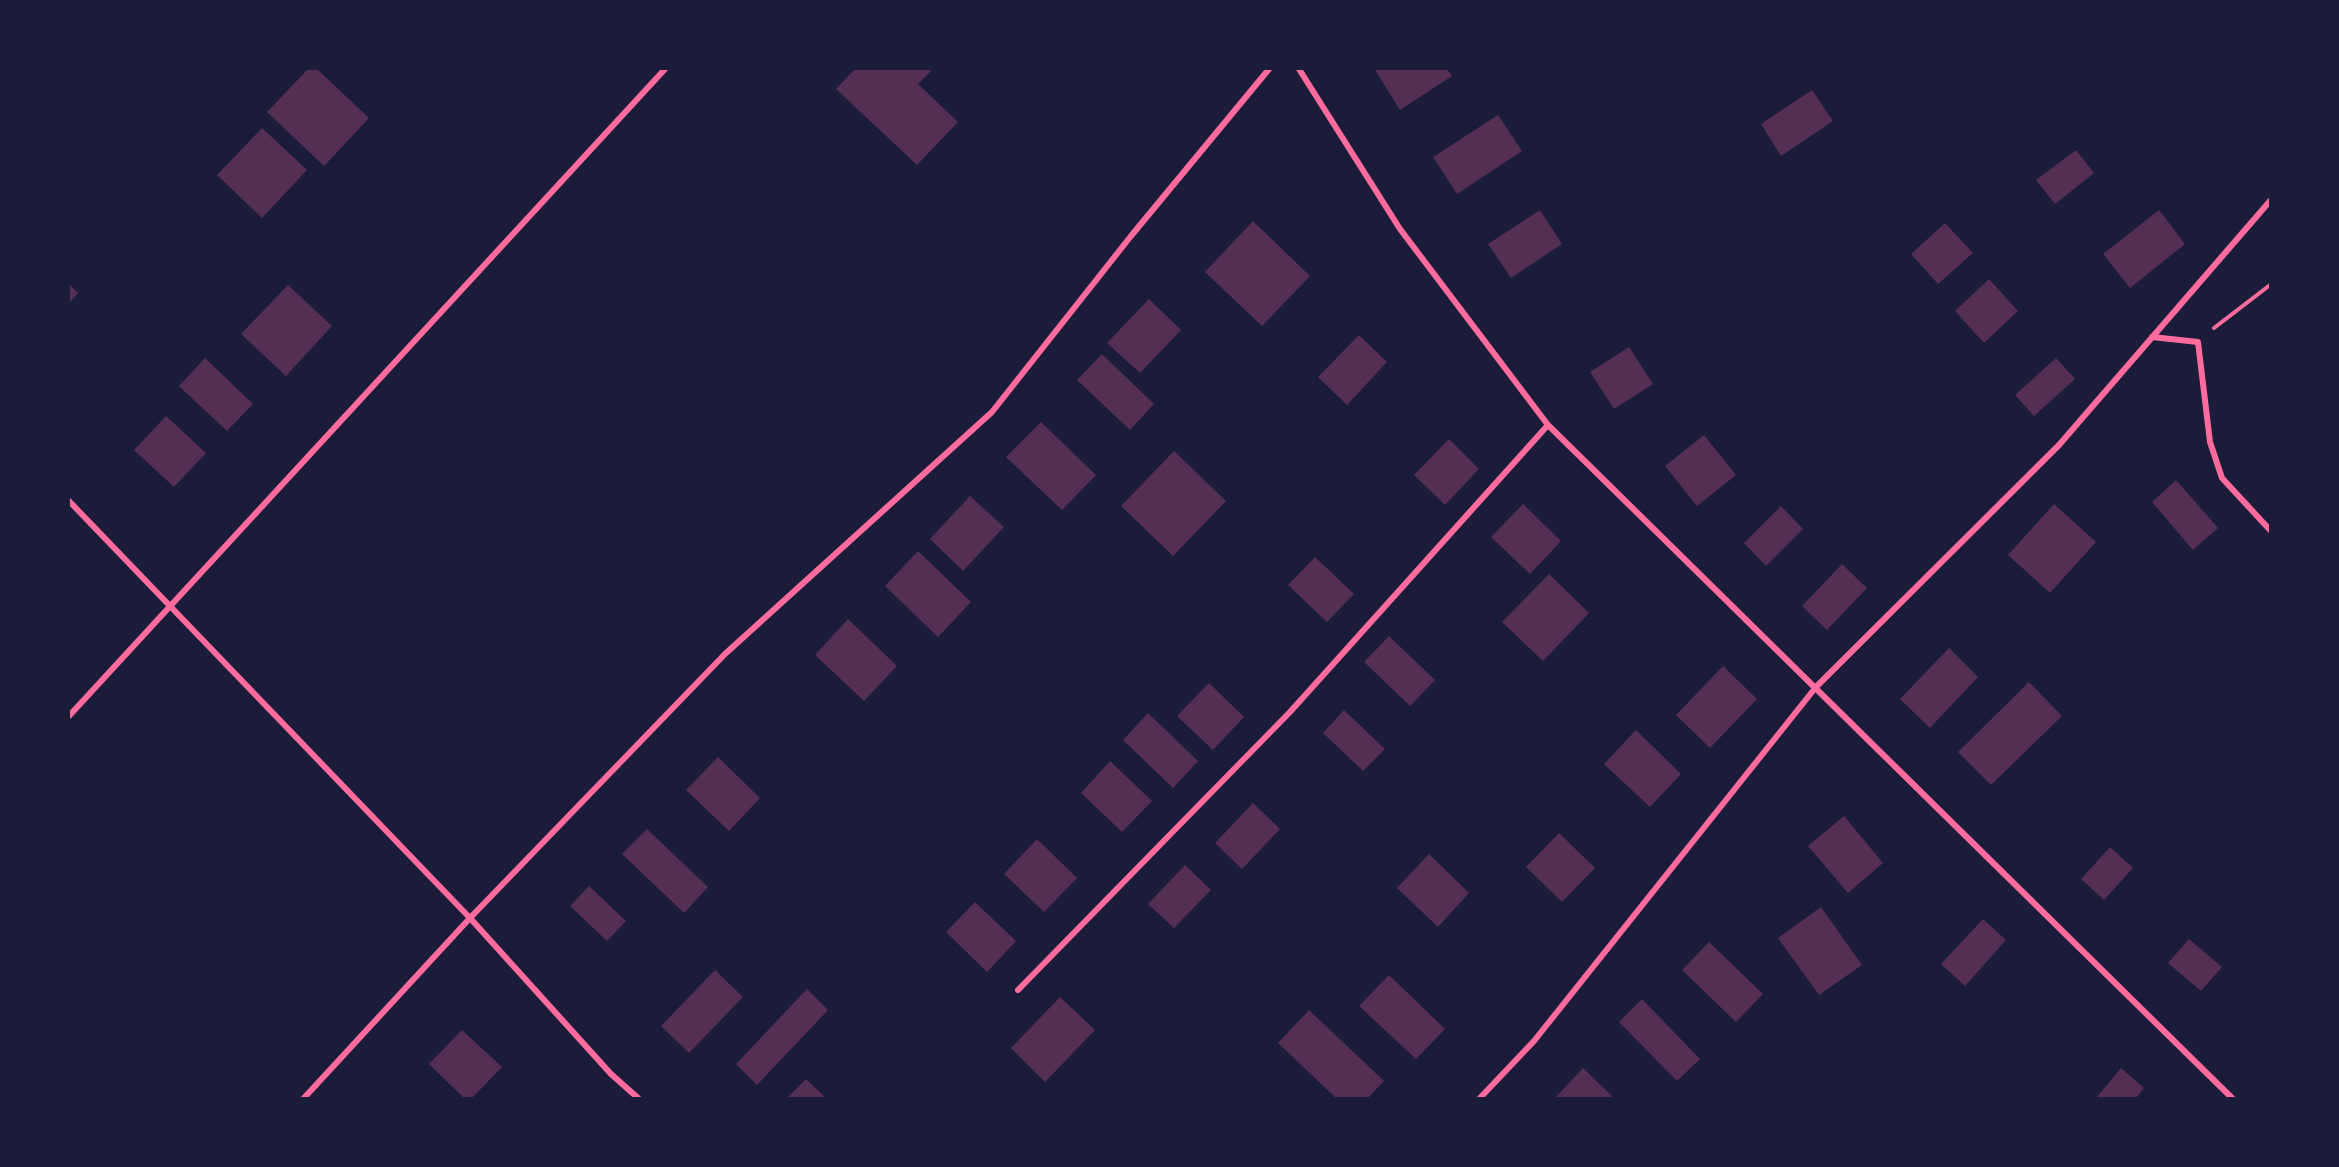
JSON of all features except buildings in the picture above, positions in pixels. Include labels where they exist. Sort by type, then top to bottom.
[{"type":"street","points":[[69,716],[172,607],[664,69]]},
{"type":"street","points":[[304,1098],[470,918],[725,654],[992,412],[1131,236],[1269,69]]},
{"type":"street","points":[[1299,69],[1400,229],[1548,425],[2232,1098]]},
{"type":"street","points":[[1480,1098],[1534,1041],[1816,687],[2059,444],[2270,201]]},
{"type":"street","points":[[2152,337],[2198,342],[2210,442],[2222,478],[2270,530]]},
{"type":"street","points":[[1018,990],[1290,712],[1548,425]]},
{"type":"street","points":[[69,501],[470,918],[611,1074],[638,1098]]},
{"type":"path","points":[[2198,342],[2270,285]]}]
